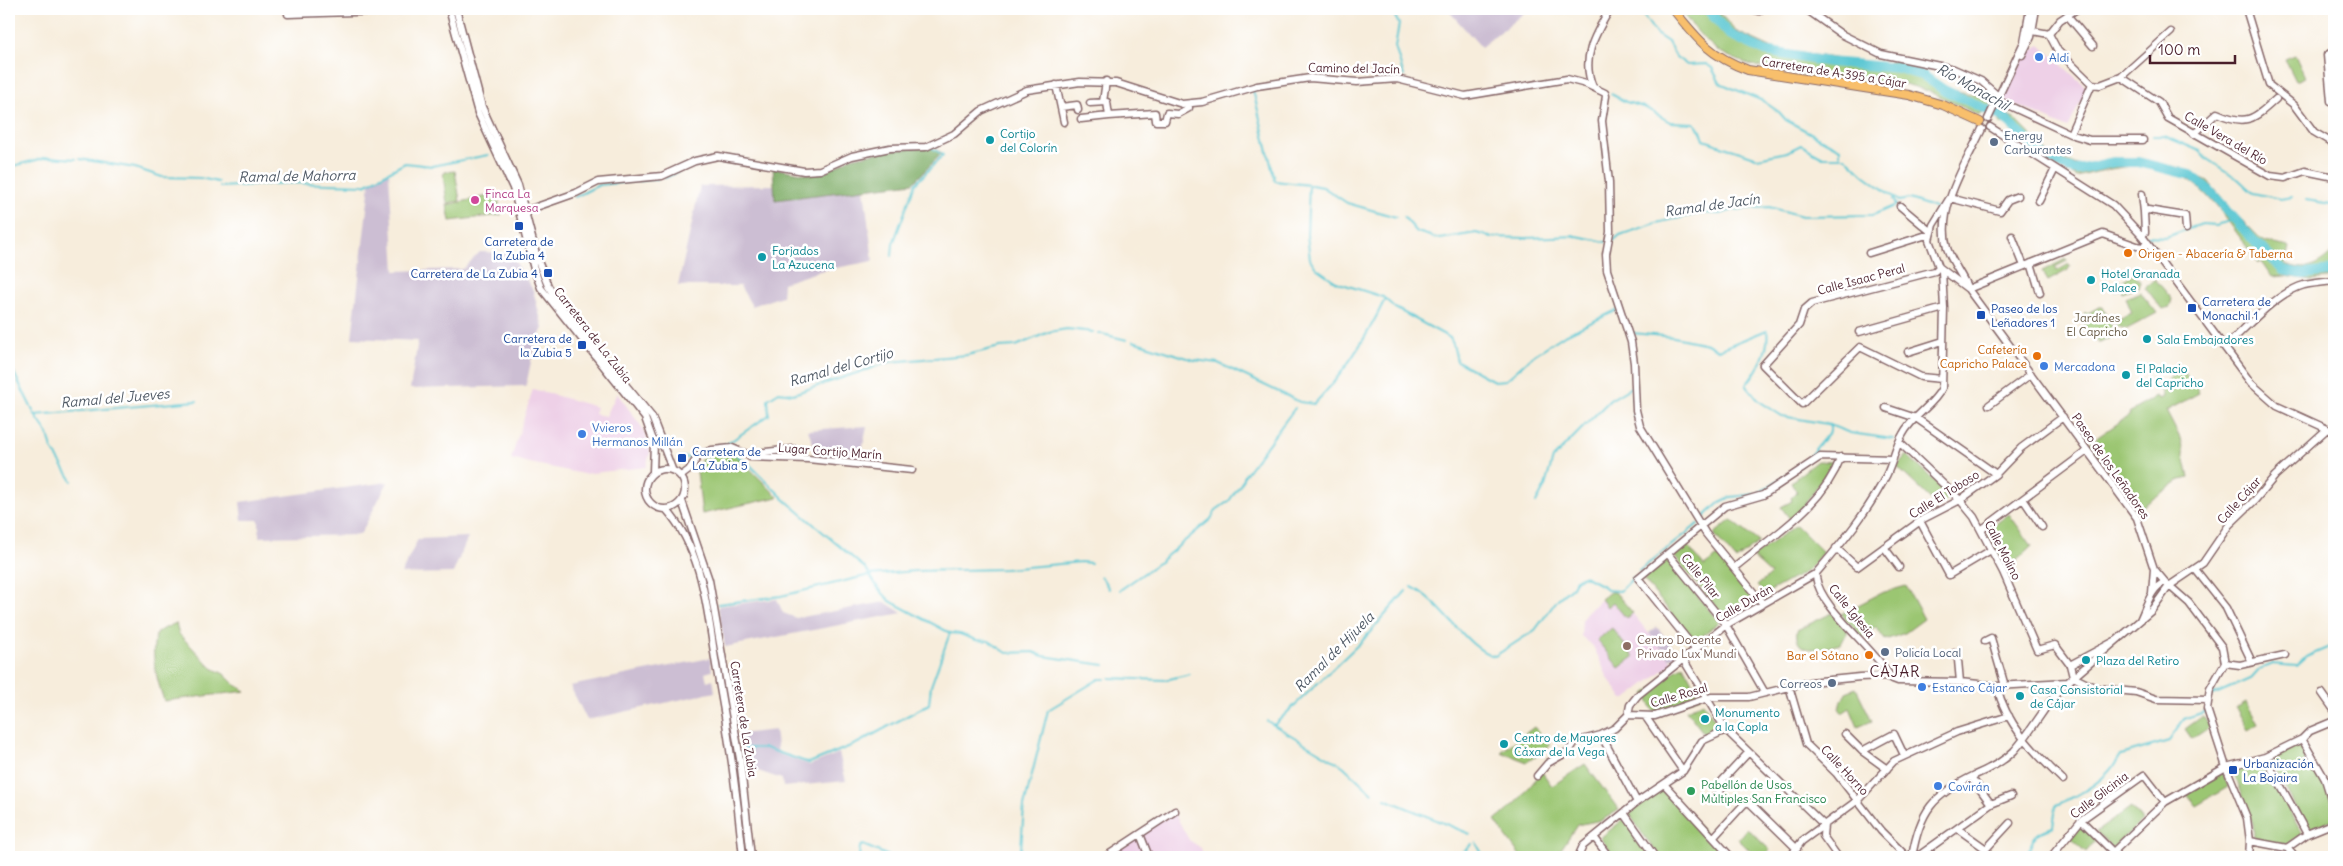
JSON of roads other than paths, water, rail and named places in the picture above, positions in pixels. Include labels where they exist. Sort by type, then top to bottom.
[{"type":"main road","name":"Carretera de A-395 a Cájar","points":[[1673,9],[1706,47],[1725,62],[1748,70],[1788,78],[1909,95],[1985,121]]},
{"type":"street","name":"Carretera de La Zubia","points":[[450,9],[478,113],[510,180],[534,269],[542,288],[557,310],[645,418],[654,443],[653,472]]},
{"type":"street","points":[[288,14],[450,9]]},
{"type":"street","name":"Carretera de La Zubia","points":[[456,9],[482,107],[513,173],[538,261],[548,286],[563,309],[652,417],[672,469]]},
{"type":"street","points":[[1593,87],[1588,70],[1588,55],[1594,35],[1610,9]]},
{"type":"street","points":[[1751,9],[1759,11],[1761,9]]},
{"type":"street","points":[[1806,9],[1841,34],[1881,54],[1954,69],[1980,81],[1997,100],[2070,134],[2090,140],[2143,140]]},
{"type":"street","points":[[2027,42],[2032,9]]},
{"type":"street","points":[[2032,9],[2042,33]]},
{"type":"street","points":[[2032,9],[2033,31]]},
{"type":"street","points":[[2049,34],[2054,26],[2077,9]]},
{"type":"street","points":[[2246,9],[2269,85],[2294,105],[2314,132],[2334,144]]},
{"type":"street","points":[[2068,15],[2093,46]]},
{"type":"street","points":[[1946,238],[1950,198],[1985,121],[2033,31],[2035,18]]},
{"type":"street","points":[[2033,31],[2049,34]]},
{"type":"street","points":[[2049,34],[2058,51],[2092,84],[2100,85],[2121,77],[2171,32]]},
{"type":"street","points":[[2027,42],[2042,33]]},
{"type":"street","points":[[2331,101],[2331,82],[2327,55],[2334,51]]},
{"type":"street","name":"Calle Vera del Río","points":[[2121,77],[2159,102],[2168,118],[2194,134],[2221,146],[2270,176],[2285,178],[2305,171],[2334,177]]},
{"type":"street","name":"Camino del Jacín","points":[[1189,104],[1246,89],[1310,78],[1357,82],[1397,79],[1465,96],[1561,79],[1575,80],[1605,92],[1602,120],[1608,174],[1610,232],[1606,262],[1631,342],[1636,410],[1640,426],[1647,440],[1702,526]]},
{"type":"street","points":[[525,211],[576,193],[598,182],[662,176],[705,157],[718,156],[811,171],[827,167],[852,156],[890,148],[926,147],[954,134],[981,111],[1035,88],[1106,81],[1172,102],[1189,104],[1189,108],[1182,113],[1167,113],[1165,121],[1156,121],[1155,113],[1081,119]]},
{"type":"street","points":[[1103,102],[1106,81]]},
{"type":"street","points":[[2070,134],[2092,84]]},
{"type":"street","points":[[1056,85],[1064,122]]},
{"type":"street","points":[[2194,134],[2217,113],[2234,121],[2245,120],[2276,99]]},
{"type":"street","points":[[1090,103],[1103,102],[1108,104],[1109,116]]},
{"type":"street","points":[[1061,107],[1077,105],[1078,110]]},
{"type":"street","points":[[1985,121],[1990,127],[2113,205],[2142,236],[2251,383],[2264,396],[2291,414],[2334,432]]},
{"type":"street","points":[[2039,201],[2056,169]]},
{"type":"street","points":[[2142,194],[2145,232],[2142,236]]},
{"type":"street","points":[[1950,198],[2000,211],[2008,200],[2018,196]]},
{"type":"street","points":[[1815,575],[1874,497],[1893,459],[1903,432],[1938,396],[1942,379],[1944,308],[1942,270],[1932,250],[1931,232],[1945,202],[1950,198]]},
{"type":"street","points":[[1900,206],[1931,232]]},
{"type":"street","points":[[2144,212],[2148,210],[2185,216],[2186,229]]},
{"type":"street","points":[[1868,253],[1931,232],[1942,231],[1946,238]]},
{"type":"street","points":[[1968,289],[2103,234],[2137,246],[2143,247],[2148,244]]},
{"type":"street","points":[[2012,236],[2024,266]]},
{"type":"street","name":"Paseo de los Leñadores","points":[[1946,238],[1953,262],[1968,289],[2137,518],[2154,569],[2169,587],[2189,603],[2222,647],[2225,663]]},
{"type":"street","points":[[1942,270],[1951,268],[1953,262]]},
{"type":"street","points":[[2031,263],[2040,293]]},
{"type":"street","name":"Paseo de los Leñadores","points":[[1942,270],[1968,289]]},
{"type":"street","name":"Calle Isaac Peral","points":[[1942,270],[1812,303],[1804,310],[1799,324],[1764,365],[1802,404],[1860,347],[1922,378],[1942,379]]},
{"type":"street","points":[[2225,347],[2258,316],[2292,291],[2303,286],[2334,281]]},
{"type":"street","points":[[1859,332],[1944,308]]},
{"type":"street","points":[[1908,352],[1943,341]]},
{"type":"street","points":[[1989,405],[2032,374]]},
{"type":"street","points":[[1886,408],[1916,418],[1996,474]]},
{"type":"street","name":"Calle El Toboso","points":[[1836,548],[1856,568],[1920,521],[1960,500],[1996,474],[2021,448],[2062,417]]},
{"type":"street","name":"Calle Cájar","points":[[2169,587],[2203,563],[2229,525],[2256,500],[2275,476],[2326,430]]},
{"type":"street","name":"Calle Molino","points":[[1899,442],[1960,500],[1981,530],[2036,650],[2056,644],[2070,665]]},
{"type":"street","name":"Lugar Cortijo Marín","points":[[681,476],[689,470],[699,455],[712,450],[732,448],[746,454],[750,458],[808,460],[912,470]]},
{"type":"street","name":"Lugar Cortijo Marín","points":[[746,454],[794,449]]},
{"type":"street","points":[[1981,530],[2087,450]]},
{"type":"street","points":[[1695,649],[1638,578],[1725,506],[1763,495],[1820,457],[1893,459]]},
{"type":"street","points":[[1734,568],[1804,512],[1829,480],[1841,457]]},
{"type":"street","points":[[660,469],[672,469],[681,476],[685,487],[682,501],[674,507],[666,509],[654,505],[646,495],[646,483],[653,472],[660,469]]},
{"type":"street","points":[[2022,500],[2042,527]]},
{"type":"street","name":"Carretera de La Zubia","points":[[682,501],[709,580],[740,759],[751,857]]},
{"type":"street","name":"Carretera de La Zubia","points":[[666,509],[681,526],[688,539],[700,575],[732,756],[743,857]]},
{"type":"street","points":[[1920,521],[1948,575],[1991,550]]},
{"type":"street","points":[[1702,526],[1763,604]]},
{"type":"street","points":[[1884,547],[1899,567]]},
{"type":"street","name":"Calle Pilar","points":[[1668,554],[1726,625],[1746,664],[1765,693]]},
{"type":"street","points":[[2152,594],[2154,569]]},
{"type":"street","points":[[2195,569],[2226,608],[2250,658]]},
{"type":"street","name":"Calle Durán","points":[[1628,716],[1630,705],[1634,699],[1726,625],[1815,575]]},
{"type":"street","name":"Calle Iglesia","points":[[1815,575],[1822,594],[1890,676]]},
{"type":"street","points":[[1912,857],[1918,829],[1931,804],[1942,793],[2003,761],[2024,739],[2049,701],[2070,680],[2119,639],[2140,621],[2151,611],[2168,592],[2169,587],[2159,584],[2152,594],[2140,621]]},
{"type":"street","points":[[1985,641],[1991,638],[2005,686]]},
{"type":"street","points":[[2070,680],[2070,665],[2110,642],[2119,639]]},
{"type":"street","points":[[1955,653],[1958,660],[1960,682]]},
{"type":"street","points":[[2249,857],[2250,841],[2247,818],[2226,766],[2208,709],[2208,700],[2210,689],[2225,663],[2240,665],[2285,655]]},
{"type":"street","points":[[1683,659],[1726,730],[1824,825]]},
{"type":"street","name":"Calle Rosal","points":[[1628,716],[1655,716],[1706,699],[1730,696],[1749,697],[1789,686],[1838,678],[1890,676],[1898,681],[1920,683],[1960,682],[1997,686],[2070,680]]},
{"type":"street","points":[[2070,680],[2096,688],[2136,692],[2156,699],[2208,700]]},
{"type":"street","name":"Calle Horno","points":[[1789,686],[1806,744],[1858,800],[1881,832],[1907,857]]},
{"type":"street","points":[[1997,686],[2000,699],[2024,739],[2063,780]]},
{"type":"street","points":[[2322,693],[2334,710]]},
{"type":"street","points":[[1537,776],[1548,763],[1568,751],[1575,742],[1601,735],[1615,728],[1628,716]]},
{"type":"street","points":[[1645,716],[1683,771]]},
{"type":"street","points":[[1790,857],[1802,841],[1858,800],[1894,760],[1957,732],[2009,716]]},
{"type":"street","points":[[2081,820],[2111,855],[2165,802],[2226,766],[2265,757],[2302,739],[2310,731],[2334,721]]},
{"type":"street","points":[[1578,857],[1583,846],[1637,802],[1683,771],[1702,741],[1726,730]]},
{"type":"street","points":[[1845,734],[1862,751],[1887,769]]},
{"type":"street","points":[[1862,751],[1894,734],[1904,755]]},
{"type":"street","points":[[1601,735],[1637,802]]},
{"type":"street","points":[[2302,739],[2325,779],[2334,808]]},
{"type":"street","points":[[1714,798],[1726,784],[1722,781],[1748,753]]},
{"type":"street","points":[[2265,757],[2307,834]]},
{"type":"street","name":"Calle Glicinia","points":[[2051,857],[2081,820],[2144,775],[2165,802]]},
{"type":"street","points":[[1971,777],[1991,804]]},
{"type":"street","points":[[1664,784],[1731,857]]},
{"type":"street","points":[[1917,857],[1991,804],[2010,796]]},
{"type":"street","points":[[1714,838],[1745,803],[1750,803],[1797,848]]},
{"type":"street","points":[[1105,857],[1174,811]]},
{"type":"street","points":[[1624,813],[1655,857]]},
{"type":"street","points":[[1958,829],[1986,849],[2010,823]]},
{"type":"street","points":[[2287,848],[2307,834],[2334,823]]},
{"type":"street","points":[[1824,825],[1822,836],[1838,857]]},
{"type":"street","points":[[1140,834],[1149,857]]},
{"type":"street","points":[[1594,837],[1609,857]]},
{"type":"street","points":[[2250,841],[2287,848],[2295,857]]},
{"type":"waterway","points":[[1391,9],[1399,24],[1395,47],[1404,76]]},
{"type":"waterway","points":[[1639,9],[1656,34],[1668,42],[1676,57],[1687,65],[1706,64],[1712,68],[1720,83],[1763,101],[1779,112],[1786,120],[1840,149],[1840,154]]},
{"type":"waterway","name":"Río Monachil","points":[[1707,9],[1729,34],[1765,51],[1829,62],[1898,68],[1924,76],[1944,90],[2003,117],[2044,156],[2070,169],[2078,170],[2114,162],[2138,162],[2191,175],[2209,190],[2283,270],[2303,274],[2334,271]]},
{"type":"waterway","name":"Río Monachil","points":[[1891,59],[1924,76]]},
{"type":"waterway","name":"Río Monachil","points":[[1898,68],[1899,63]]},
{"type":"waterway","points":[[1253,90],[1275,181],[1309,185],[1307,235],[1310,259],[1316,268],[1336,282],[1383,297],[1395,308],[1450,338],[1457,361],[1494,381],[1506,380],[1534,355],[1563,336],[1617,310]]},
{"type":"waterway","points":[[1611,94],[1626,102],[1644,107],[1670,122],[1694,123],[1701,131],[1704,140],[1730,149]]},
{"type":"waterway","points":[[2153,136],[2164,136],[2200,151],[2207,159],[2238,179],[2253,193],[2280,199],[2292,197]]},
{"type":"waterway","points":[[1731,149],[1758,158],[1787,152],[1801,145],[1823,157],[1845,157],[1864,175],[1899,201],[1909,199],[1939,209]]},
{"type":"waterway","points":[[892,256],[893,244],[915,184],[943,155],[931,147]]},
{"type":"waterway","name":"Ramal de Mahorra","points":[[220,187],[290,183],[365,185],[405,163],[432,166],[488,155]]},
{"type":"waterway","name":"Ramal de Mahorra","points":[[9,165],[13,166],[48,157],[76,159]]},
{"type":"waterway","name":"Ramal de Mahorra","points":[[80,159],[135,168],[162,177],[200,178],[218,182]]},
{"type":"waterway","points":[[706,161],[741,163]]},
{"type":"waterway","points":[[665,178],[678,172]]},
{"type":"waterway","points":[[575,197],[599,185],[657,179]]},
{"type":"waterway","name":"Ramal de Jacín","points":[[1311,185],[1323,187],[1347,203],[1396,217]]},
{"type":"waterway","name":"Ramal de Jacín","points":[[1613,241],[1620,235],[1656,223],[1703,213],[1719,214],[1734,210],[1769,207],[1802,216],[1873,215],[1896,205],[1893,199]]},
{"type":"waterway","points":[[2306,200],[2331,204],[2334,202]]},
{"type":"waterway","name":"Ramal de Jacín","points":[[1404,217],[1417,232],[1440,239],[1476,233],[1491,237],[1577,236],[1606,242]]},
{"type":"waterway","points":[[2147,236],[2166,237],[2202,224],[2215,225],[2235,220]]},
{"type":"waterway","points":[[1133,341],[1194,360],[1218,363],[1300,402],[1314,404],[1354,354],[1371,327],[1385,299]]},
{"type":"waterway","name":"Ramal del Cortijo","points":[[712,447],[727,444],[769,415],[768,399],[779,392],[793,394],[890,362],[967,355],[1000,347],[1016,346],[1049,332],[1067,329],[1093,332]]},
{"type":"waterway","points":[[1632,333],[1674,337],[1707,344],[1718,350],[1767,330],[1765,352],[1755,373],[1746,385],[1759,401],[1782,416],[1827,424],[1850,433],[1893,439]]},
{"type":"waterway","points":[[1098,333],[1127,340]]},
{"type":"waterway","points":[[9,363],[35,415],[48,434],[52,449],[72,481]]},
{"type":"waterway","points":[[1536,503],[1545,486],[1553,458],[1610,400],[1633,386]]},
{"type":"waterway","points":[[1632,395],[1633,405]]},
{"type":"waterway","name":"Ramal del Jueves","points":[[35,415],[197,401]]},
{"type":"waterway","points":[[1120,590],[1157,564],[1211,519],[1216,510],[1229,501],[1244,479],[1244,476],[1295,408]]},
{"type":"waterway","points":[[1633,410],[1634,418]]},
{"type":"waterway","points":[[1702,519],[1720,502],[1731,497],[1757,494],[1803,464],[1830,431],[1830,426]]},
{"type":"waterway","points":[[731,451],[749,464],[784,499],[866,569],[878,588],[890,601],[950,633],[960,634],[976,640],[989,641],[1007,653],[1033,652],[1043,656],[1104,665]]},
{"type":"waterway","name":"Ramal del Cortijo","points":[[680,457],[691,458],[696,454]]},
{"type":"waterway","points":[[1639,571],[1698,524]]},
{"type":"waterway","points":[[718,604],[781,596],[870,575],[915,571],[1005,569],[1081,562],[1091,563]]},
{"type":"waterway","points":[[1101,576],[1109,589]]},
{"type":"waterway","points":[[1412,587],[1424,594],[1474,645],[1484,652],[1495,656],[1535,630],[1558,599],[1572,587],[1576,579],[1584,576],[1603,586],[1606,590],[1620,591],[1634,577]]},
{"type":"waterway","name":"Ramal de Hijuela","points":[[1275,724],[1363,640],[1406,591]]},
{"type":"waterway","points":[[744,748],[765,748],[809,763],[858,743],[929,704],[931,686],[950,633]]},
{"type":"waterway","points":[[2213,695],[2252,678],[2260,669],[2272,664],[2296,666],[2306,657],[2334,645]]},
{"type":"waterway","points":[[1110,678],[1165,680],[1190,674]]},
{"type":"waterway","points":[[976,857],[1017,853],[1021,849],[1024,806],[1048,710],[1099,679],[1105,679]]},
{"type":"waterway","points":[[2026,857],[2034,838],[2041,832],[2053,827],[2056,805],[2093,786],[2108,772],[2121,755],[2169,741],[2184,719],[2207,711]]},
{"type":"waterway","points":[[1267,721],[1343,766],[1372,793]]},
{"type":"waterway","points":[[1385,799],[1470,834]]},
{"type":"waterway","points":[[1574,857],[1580,844],[1599,826]]},
{"type":"waterway","points":[[1476,843],[1484,857]]},
{"type":"waterway","points":[[1458,857],[1472,844]]},
{"type":"waterway","points":[[859,857],[860,847],[863,845],[891,857]]},
{"type":"waterway","points":[[1022,857],[1047,852],[1098,855]]},
{"type":"place","name":"Aldi","points":[[2039,57]]},
{"type":"place","name":"Cortijo del Colorín","points":[[990,140]]},
{"type":"place","name":"Energy Carburantes","points":[[1994,142]]},
{"type":"place","name":"Finca La Marquesa","points":[[475,200]]},
{"type":"place","name":"Carretera de la Zubia 4","points":[[519,226]]},
{"type":"place","name":"Origen - Abacería & Taberna","points":[[2128,253]]},
{"type":"place","name":"Forjados La Azucena","points":[[762,257]]},
{"type":"place","name":"Carretera de La Zubia 4","points":[[548,273]]},
{"type":"place","name":"Hotel Granada Palace","points":[[2091,280]]},
{"type":"place","name":"Carretera de Monachil 1","points":[[2192,308]]},
{"type":"place","name":"Paseo de los Leñadores 1","points":[[1981,315]]},
{"type":"place","name":"Sala Embajadores","points":[[2147,339]]},
{"type":"place","name":"Carretera de la Zubia 5","points":[[582,345]]},
{"type":"place","name":"Cafetería Capricho Palace","points":[[2037,356]]},
{"type":"place","name":"Mercadona","points":[[2044,366]]},
{"type":"place","name":"El Palacio del Capricho","points":[[2126,375]]},
{"type":"place","name":"Vvieros Hermanos Millán","points":[[582,434]]},
{"type":"place","name":"Carretera de La Zubia 5","points":[[682,458]]},
{"type":"place","name":"Centro Docente Privado Lux Mundi","points":[[1627,646]]},
{"type":"place","name":"Policía Local","points":[[1885,652]]},
{"type":"place","name":"Bar el Sótano","points":[[1869,655]]},
{"type":"place","name":"Plaza del Retiro","points":[[2086,660]]},
{"type":"place","name":"Correos","points":[[1832,683]]},
{"type":"place","name":"Estanco Cájar","points":[[1922,687]]},
{"type":"place","name":"Casa Consistorial de Cájar","points":[[2020,696]]},
{"type":"place","name":"Monumento a la Copla","points":[[1705,719]]},
{"type":"place","name":"Centro de Mayores Cáxar de la Vega","points":[[1504,744]]},
{"type":"place","name":"Urbanización La Bojaira","points":[[2233,770]]},
{"type":"place","name":"Covirán","points":[[1938,786]]},
{"type":"place","name":"Pabellón de Usos Múltiples San Francisco","points":[[1691,791]]},
{"type":"district","name":"CÁJAR","points":[[1895,671]]},
{"type":"park label","name":"Jardínes El Capricho","points":[[2097,324]]}]
